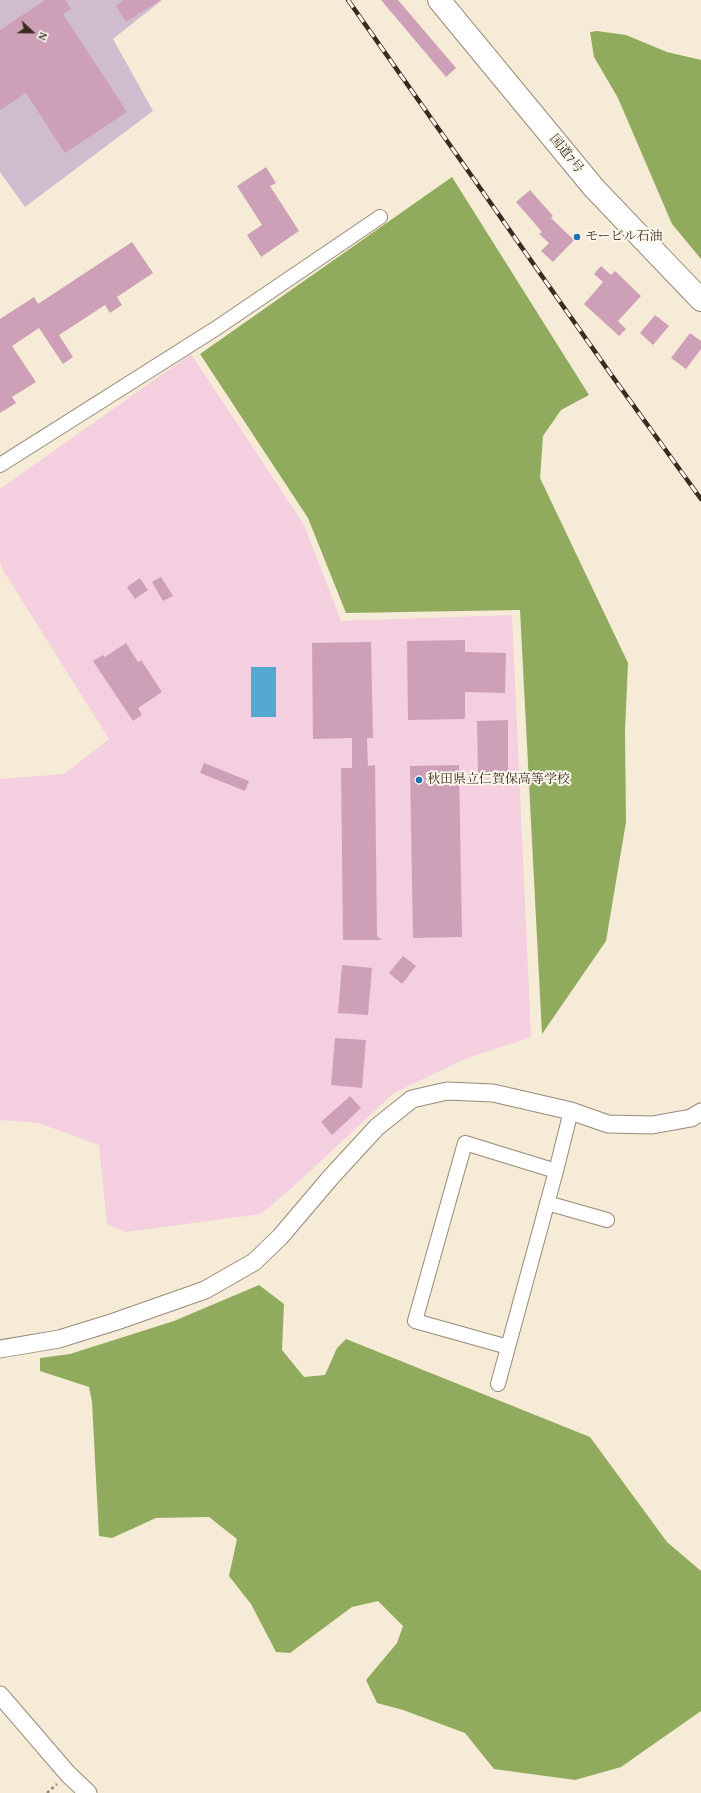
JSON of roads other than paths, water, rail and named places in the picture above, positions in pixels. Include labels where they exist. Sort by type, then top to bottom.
[{"type":"highway","name":"国道7号","points":[[439,0],[594,188],[701,300]]},
{"type":"street","points":[[0,465],[215,330],[380,217]]},
{"type":"street","points":[[0,1349],[59,1339],[114,1322],[205,1290],[254,1262],[280,1237],[331,1177],[377,1127],[412,1099],[447,1091],[493,1093],[571,1111],[608,1124],[652,1125],[691,1118],[701,1112]]},
{"type":"street","points":[[498,1384],[571,1111]]},
{"type":"street","points":[[508,1347],[416,1321],[465,1143],[556,1171]]},
{"type":"street","points":[[547,1203],[607,1220]]},
{"type":"street","points":[[0,1695],[68,1774],[88,1793]]},
{"type":"water","points":[[251,667],[276,667],[276,717],[251,717]]},
{"type":"railway","points":[[348,0],[610,373],[701,499]]},
{"type":"place","name":"モービル石油","points":[[577,237]]},
{"type":"place","name":"秋田県立仁賀保高等学校","points":[[419,780]]}]
